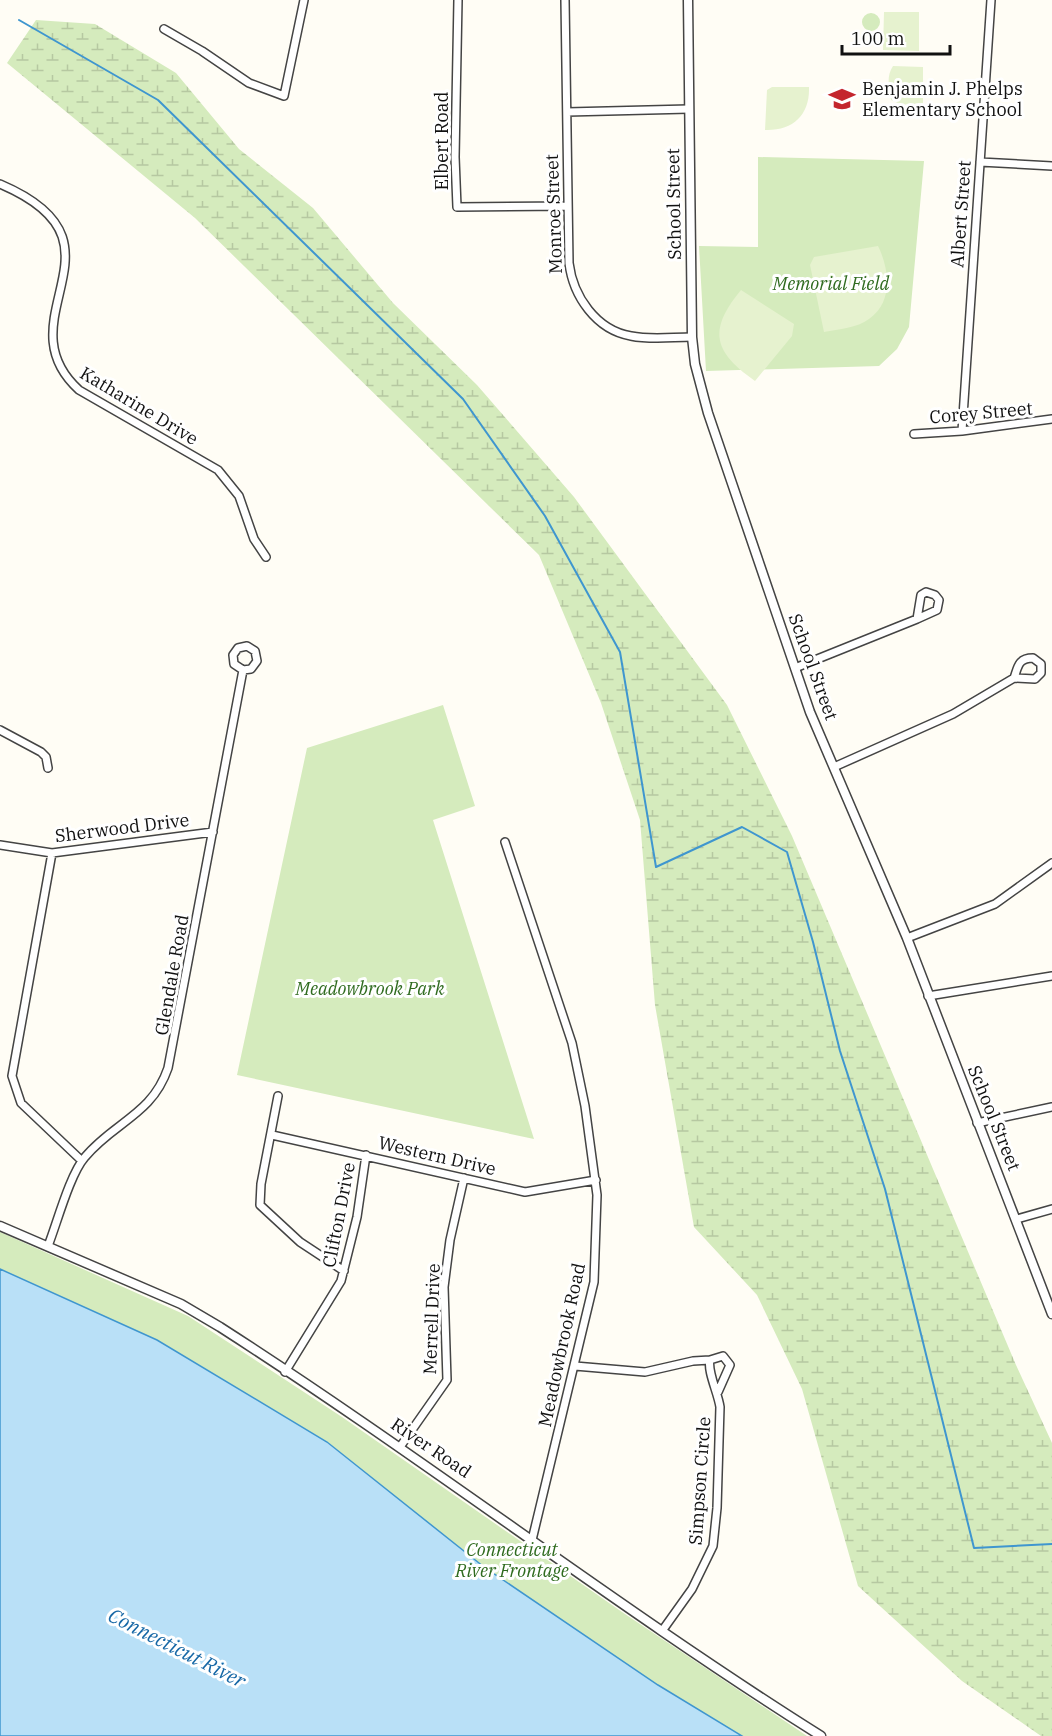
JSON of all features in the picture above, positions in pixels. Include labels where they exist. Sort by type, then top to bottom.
[{"type":"street","points":[[164,29],[202,51],[249,83],[284,96],[304,0]]},
{"type":"street","name":"Elbert Road","points":[[458,0],[455,157],[457,207],[568,206]]},
{"type":"street","name":"Monroe Street","points":[[565,0],[568,206],[572,284],[581,302],[596,317],[629,336],[692,337]]},
{"type":"street","name":"School Street","points":[[688,0],[692,337],[695,364],[708,413],[795,668],[834,767],[907,938],[1052,1314]]},
{"type":"street","name":"Albert Street","points":[[962,431],[992,0]]},
{"type":"street","points":[[567,112],[689,109]]},
{"type":"street","points":[[980,162],[1052,166]]},
{"type":"street","name":"Katharine Drive","points":[[0,184],[36,202],[51,217],[60,237],[62,268],[46,324],[48,347],[63,375],[79,390],[218,471],[239,495],[254,538],[267,557]]},
{"type":"street","name":"Corey Street","points":[[914,434],[962,431],[1052,420]]},
{"type":"street","points":[[795,668],[917,619]]},
{"type":"street","name":"Glendale Road","points":[[48,1246],[82,1161],[148,1104],[165,1078],[173,1048],[243,670]]},
{"type":"street","points":[[834,767],[953,714],[1014,678]]},
{"type":"street","points":[[0,730],[41,752],[46,757],[48,768]]},
{"type":"street","name":"Sherwood Drive","points":[[0,844],[52,853],[213,832]]},
{"type":"street","name":"Meadowbrook Road","points":[[506,842],[568,1027],[583,1090],[596,1180],[596,1267],[575,1366],[532,1540]]},
{"type":"street","points":[[52,853],[12,1076],[15,1091],[25,1108],[82,1161]]},
{"type":"street","points":[[907,938],[989,907],[1052,862]]},
{"type":"street","points":[[928,996],[1052,976]]},
{"type":"street","points":[[278,1096],[261,1184],[260,1205],[300,1242],[344,1271]]},
{"type":"street","points":[[977,1123],[1052,1107]]},
{"type":"street","name":"Western Drive","points":[[272,1135],[525,1192],[596,1180]]},
{"type":"street","name":"Clifton Drive","points":[[285,1372],[334,1293],[344,1271],[357,1217],[366,1155]]},
{"type":"street","name":"Merrell Drive","points":[[400,1447],[447,1380],[444,1287],[450,1240],[464,1178]]},
{"type":"street","points":[[1017,1219],[1052,1209]]},
{"type":"street","name":"River Road","points":[[0,1226],[181,1304],[226,1331],[400,1447],[662,1630],[821,1736]]},
{"type":"street","name":"Simpson Circle","points":[[662,1630],[692,1589],[713,1546],[718,1485],[718,1392],[709,1367],[710,1360],[723,1356],[730,1365],[718,1392]]},
{"type":"street","points":[[575,1366],[645,1372],[693,1361],[710,1360]]},
{"type":"green space","points":[[884,12],[919,12],[919,51],[883,50]]},
{"type":"green space","points":[[867,13],[875,13],[880,18],[878,29],[867,31],[862,26],[862,18]]},
{"type":"green space","points":[[36,20],[95,24],[176,73],[239,149],[313,208],[393,303],[477,385],[574,497],[727,705],[792,836],[1016,1365],[1052,1443],[1052,1736],[1041,1736],[962,1681],[858,1586],[802,1389],[757,1295],[694,1227],[655,1005],[640,820],[601,703],[539,555],[195,218],[7,63]]},
{"type":"green space","points":[[893,66],[923,67],[923,106],[900,104],[891,100],[889,78]]},
{"type":"green space","points":[[772,87],[809,87],[809,97],[798,119],[784,128],[765,130],[767,90]]},
{"type":"green space","name":"Memorial Field","points":[[758,157],[924,161],[909,327],[897,349],[879,366],[706,371],[699,246],[758,247]]},
{"type":"green space","points":[[878,246],[885,264],[887,284],[886,294],[877,312],[859,324],[824,332],[810,265],[814,257]]},
{"type":"green space","points":[[741,290],[794,324],[792,336],[755,381],[731,360],[720,340],[723,317]]},
{"type":"green space","name":"Meadowbrook Park","points":[[443,705],[475,806],[433,820],[534,1139],[237,1075],[307,748]]},
{"type":"green space","name":"Connecticut River Frontage","points":[[0,1232],[188,1316],[342,1417],[622,1612],[807,1736],[742,1736],[658,1685],[484,1567],[327,1442],[157,1340],[0,1269]]},
{"type":"water","name":"Connecticut River","points":[[0,1269],[157,1340],[327,1442],[484,1567],[658,1685],[742,1736],[0,1736]]},
{"type":"waterway","points":[[19,20],[158,100],[463,399],[545,516],[620,652],[656,867],[742,827],[787,852],[813,942],[840,1051],[885,1189],[974,1548],[1052,1544]]},
{"type":"place","name":"Benjamin J. Phelps Elementary School","points":[[842,99]]}]
